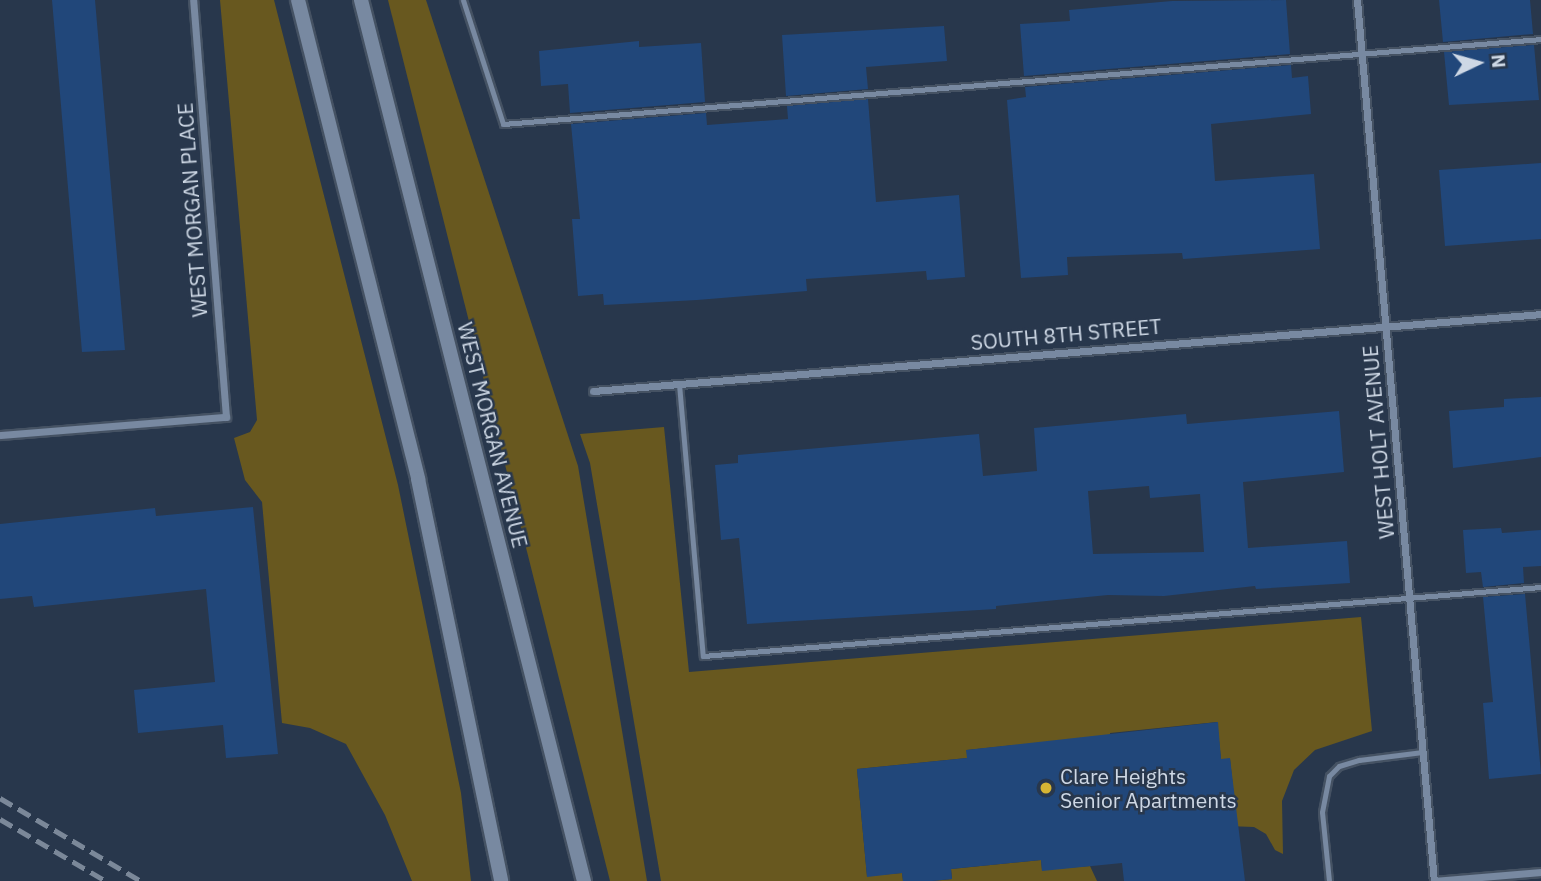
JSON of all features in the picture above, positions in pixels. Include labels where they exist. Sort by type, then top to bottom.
[{"type":"street","name":"WEST MORGAN PLACE","points":[[0,435],[226,417],[193,0]]},
{"type":"street","points":[[298,0],[418,480],[501,881]]},
{"type":"street","name":"WEST MORGAN AVENUE","points":[[361,0],[584,881]]},
{"type":"street","name":"WEST HOLT AVENUE","points":[[1357,0],[1434,881]]},
{"type":"street","name":"SOUTH 8TH STREET","points":[[593,391],[1541,314]]},
{"type":"street","points":[[1434,881],[1541,872]]},
{"type":"lane","points":[[463,0],[503,124],[1541,39]]},
{"type":"lane","points":[[679,384],[703,656],[1541,587]]},
{"type":"lane","points":[[1329,881],[1322,812],[1329,776],[1339,766],[1359,760],[1423,752]]},
{"type":"shaded area","points":[[220,0],[274,0],[398,485],[461,793],[471,881],[412,881],[385,815],[346,744],[310,728],[282,723],[262,502],[245,480],[234,438],[250,432],[257,420]]},
{"type":"shaded area","points":[[388,0],[426,0],[578,466],[647,881],[610,881]]},
{"type":"shaded area","points":[[664,427],[689,672],[1361,617],[1372,731],[1315,750],[1294,770],[1282,801],[1283,854],[1275,850],[1266,834],[1254,827],[1227,826],[1235,807],[1230,759],[1221,759],[1217,722],[1110,733],[1111,746],[1015,745],[967,750],[967,758],[857,769],[867,876],[902,873],[903,881],[661,881],[590,463],[580,434]]},
{"type":"shaded area","points":[[1041,860],[1042,870],[1090,866],[1097,881],[932,881],[952,879],[951,869]]},
{"type":"building","points":[[52,0],[95,0],[125,350],[82,352]]},
{"type":"building","points":[[1286,0],[1290,54],[1024,76],[1020,24],[1070,21],[1069,10],[1172,1]]},
{"type":"building","points":[[1439,0],[1530,0],[1533,34],[1443,42]]},
{"type":"building","points":[[944,26],[947,61],[866,67],[868,89],[786,96],[782,35]]},
{"type":"building","points":[[639,41],[639,47],[701,43],[705,102],[570,113],[568,84],[541,86],[539,51]]},
{"type":"building","points":[[1534,45],[1539,100],[1449,105],[1444,52]]},
{"type":"building","points":[[1291,65],[1292,78],[1308,76],[1311,114],[1211,124],[1215,181],[1314,174],[1320,249],[1183,259],[1182,253],[1067,257],[1068,275],[1021,278],[1007,100],[1026,97],[1025,87]]},
{"type":"building","points":[[868,99],[876,202],[959,195],[965,277],[927,280],[926,271],[806,279],[807,291],[604,305],[603,294],[578,296],[572,219],[580,219],[571,124],[706,113],[707,125],[788,119],[787,106]]},
{"type":"building","points":[[1541,163],[1541,239],[1445,246],[1439,170]]},
{"type":"building","points":[[1541,397],[1541,457],[1453,468],[1449,411],[1504,407],[1504,399]]},
{"type":"building","points":[[1339,411],[1344,472],[1243,482],[1248,548],[1347,541],[1350,583],[1256,589],[1255,586],[1164,596],[1108,595],[996,606],[996,609],[747,624],[739,538],[721,540],[715,465],[738,463],[738,455],[979,434],[983,476],[1037,471],[1034,428],[1186,414],[1187,424]],"holes":[[[1149,486],[1150,498],[1200,494],[1204,552],[1093,554],[1088,491]]]},
{"type":"building","points":[[253,507],[278,754],[226,758],[223,725],[138,733],[134,690],[215,682],[206,589],[34,607],[32,596],[0,599],[0,524],[155,508],[156,516]]},
{"type":"building","points":[[1501,528],[1502,533],[1541,530],[1541,566],[1523,567],[1524,583],[1483,587],[1481,572],[1466,573],[1463,530]]},
{"type":"building","points":[[1525,594],[1541,774],[1489,779],[1483,703],[1493,702],[1483,597]]},
{"type":"building","name":"Clare Heights Senior Apartments","points":[[1218,722],[1221,759],[1230,758],[1245,881],[1124,881],[1122,863],[1042,871],[1041,860],[951,869],[952,879],[932,881],[903,881],[902,873],[867,877],[857,769],[967,758],[966,750]]},
{"type":"railway","points":[[0,798],[141,881]]},
{"type":"railway","points":[[0,819],[106,881]]},
{"type":"place","name":"Clare Heights Senior Apartments","points":[[1046,788]]}]
